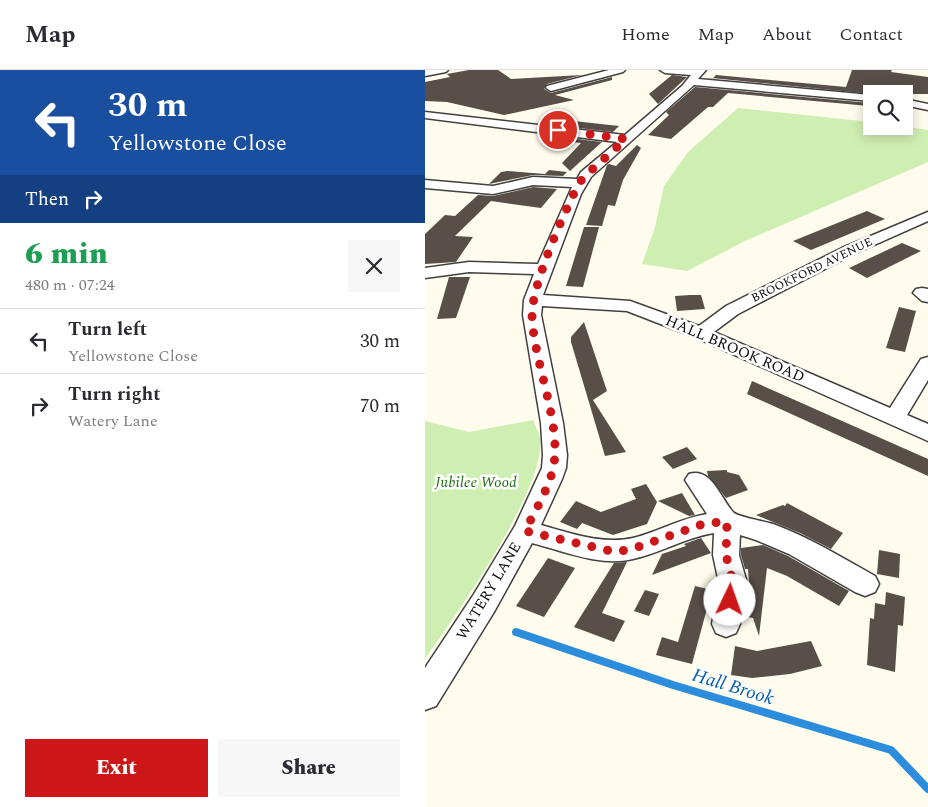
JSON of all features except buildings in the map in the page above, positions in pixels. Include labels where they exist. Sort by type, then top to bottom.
[{"type":"street","points":[[425,73],[443,70]]},
{"type":"street","points":[[551,88],[620,70]]},
{"type":"street","points":[[665,70],[863,97]]},
{"type":"street","name":"WATERY LANE","points":[[425,695],[484,603],[525,531],[550,479],[555,455],[552,423],[537,349],[532,315],[533,300],[543,269],[579,183],[698,75]]},
{"type":"street","points":[[913,104],[928,106]]},
{"type":"street","points":[[425,115],[626,139]]},
{"type":"street","points":[[425,184],[493,190],[533,181],[579,183]]},
{"type":"street","name":"BROOKFORD AVENUE","points":[[701,333],[732,310],[848,251],[928,216]]},
{"type":"street","points":[[425,273],[445,269],[494,266],[543,269]]},
{"type":"street","name":"HALL BROOK ROAD","points":[[533,300],[630,306],[701,333],[928,433]]},
{"type":"street","points":[[894,418],[928,363]]},
{"type":"street","points":[[697,480],[727,522],[726,555],[733,583],[726,624]]},
{"type":"street","points":[[525,531],[615,552],[632,549],[706,523],[727,522],[761,531],[787,541],[865,584]]},
{"type":"green space","points":[[738,108],[863,121],[863,135],[913,135],[913,128],[928,130],[928,162],[745,241],[687,271],[642,264],[655,227],[664,186],[688,152]]},
{"type":"green space","name":"Jubilee Wood","points":[[533,420],[540,438],[538,460],[529,487],[515,518],[457,613],[425,659],[425,421],[469,432]]},
{"type":"waterway","name":"Hall Brook","points":[[516,632],[673,685],[891,750],[928,789]]},
{"type":"route","points":[[558,130],[626,139],[579,183],[535,292],[532,315],[552,423],[555,455],[554,468],[550,479],[525,531],[615,552],[632,549],[706,523],[727,522],[726,555],[733,583],[730,600]]}]
